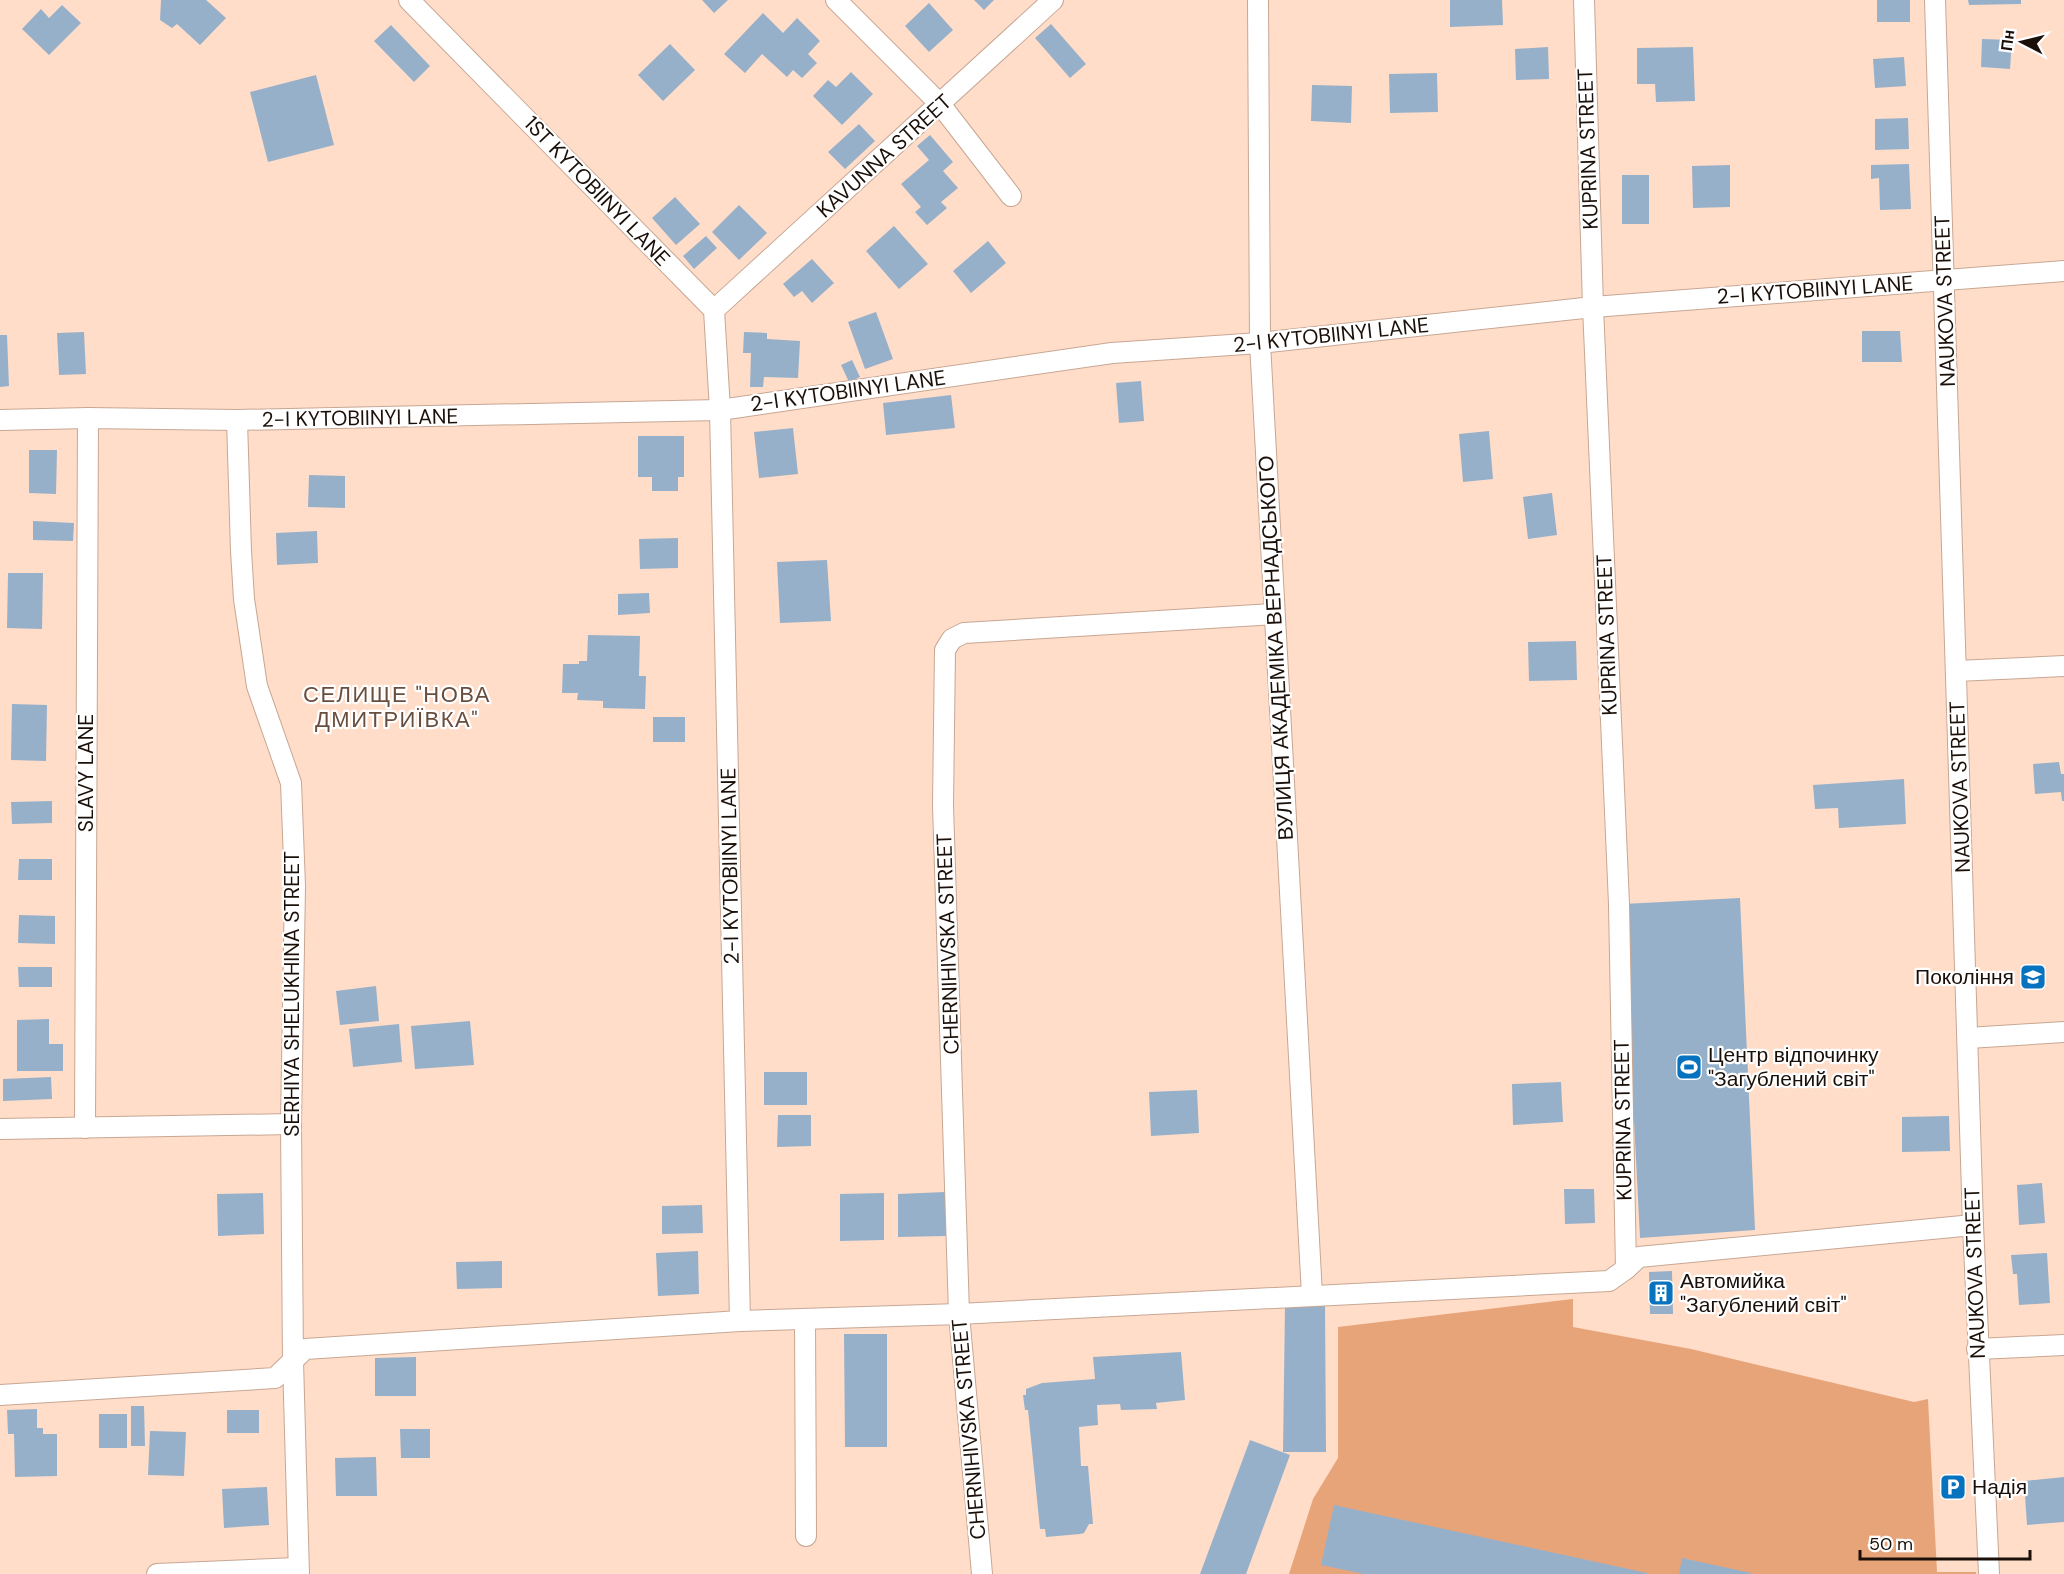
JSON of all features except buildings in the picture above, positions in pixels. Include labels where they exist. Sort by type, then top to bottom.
[{"type":"street","name":"1ST KYTOBIINYI LANE","points":[[409,0],[714,310]]},
{"type":"street","points":[[836,0],[940,104],[1011,196]]},
{"type":"street","name":"KAVUNNA STREET","points":[[714,310],[1053,0]]},
{"type":"street","name":"ВУЛИЦЯ АКАДЕМІКА ВЕРНАДСЬКОГО","points":[[1258,0],[1260,343],[1312,1294]]},
{"type":"street","name":"KUPRINA STREET","points":[[1584,0],[1593,306],[1618,904],[1626,1269]]},
{"type":"street","name":"NAUKOVA STREET","points":[[1935,0],[1972,1225],[1989,1574]]},
{"type":"street","name":"2-I KYTOBIINYI LANE","points":[[0,420],[88,418],[237,420],[720,410],[1112,353],[1260,343],[1593,306],[2064,271]]},
{"type":"street","points":[[714,310],[720,410]]},
{"type":"street","name":"2-I KYTOBIINYI LANE","points":[[720,410],[740,1321]]},
{"type":"street","name":"SLAVY LANE","points":[[85,1128],[88,418]]},
{"type":"street","name":"SERHIYA SHELUKHINA STREET","points":[[237,420],[244,599],[257,686],[291,783],[295,886],[291,1124],[293,1361],[299,1571]]},
{"type":"street","name":"CHERNIHIVSKA STREET","points":[[982,1574],[958,1314],[944,805],[945,650],[952,639],[964,633],[1274,614]]},
{"type":"street","points":[[1956,671],[2064,666]]},
{"type":"street","points":[[1968,1038],[2064,1032]]},
{"type":"street","points":[[0,1129],[291,1124]]},
{"type":"street","points":[[0,1395],[275,1378],[305,1349],[740,1321],[958,1314],[1312,1294],[1609,1281],[1640,1257],[1972,1225]]},
{"type":"street","points":[[805,1319],[806,1536]]},
{"type":"street","points":[[1977,1349],[2064,1345]]},
{"type":"street","points":[[157,1574],[299,1571]]},
{"type":"shaded area","points":[[1573,1299],[1573,1327],[1691,1349],[1914,1402],[1928,1399],[1937,1572],[1976,1572],[1976,1574],[1289,1574],[1313,1499],[1338,1458],[1338,1327]]},
{"type":"place","name":"Покоління","points":[[2033,977]]},
{"type":"place","name":"Центр відпочинку \"Загублений світ\"","points":[[1689,1067]]},
{"type":"place","name":"Автомийка \"Загублений світ\"","points":[[1661,1293]]},
{"type":"place","name":"Надія","points":[[1953,1487]]},
{"type":"district","name":"СЕЛИЩЕ \"НОВА ДМИТРИЇВКА\"","points":[[397,706]]}]
